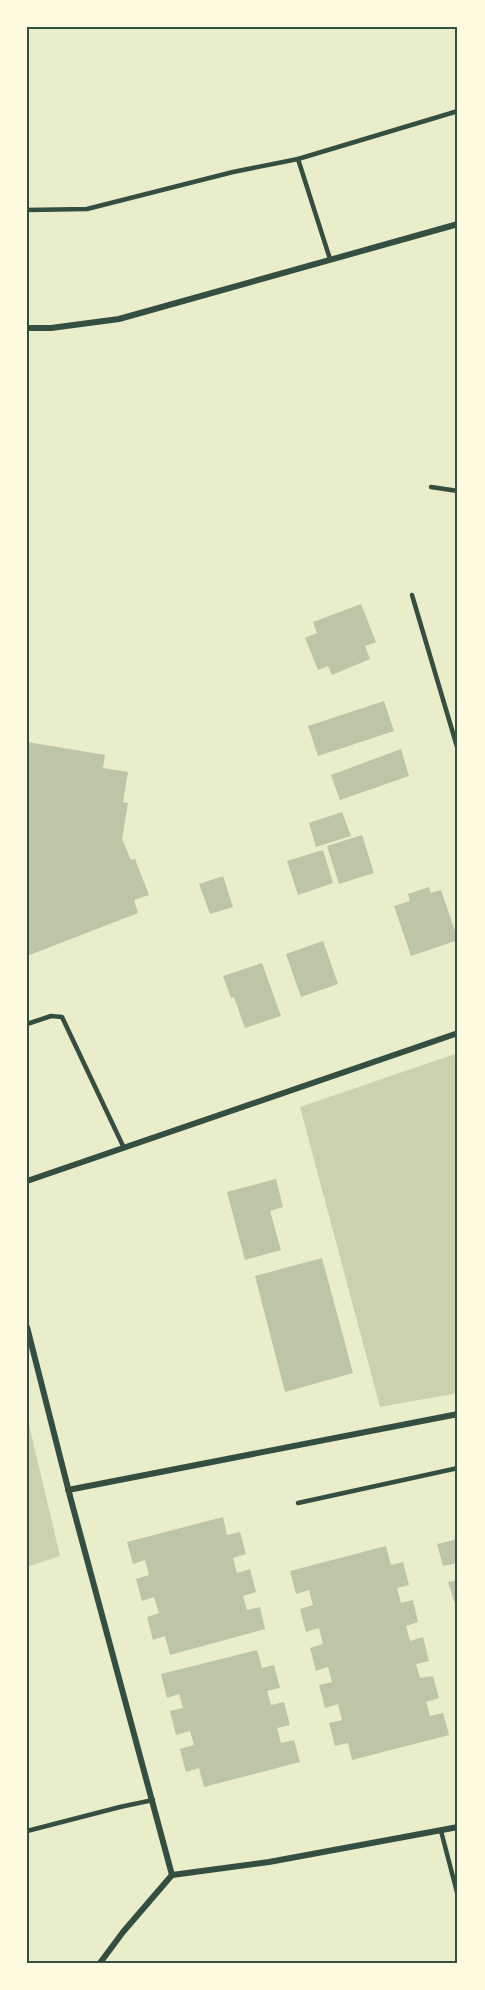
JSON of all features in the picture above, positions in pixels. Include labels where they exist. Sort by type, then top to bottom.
[{"type":"street","points":[[27,328],[51,328],[120,318],[458,224]]},
{"type":"street","points":[[27,1181],[458,1033]]},
{"type":"street","points":[[27,1327],[68,1490],[172,1875]]},
{"type":"street","points":[[68,1490],[458,1414]]},
{"type":"street","points":[[100,1963],[123,1932],[172,1875],[269,1862],[458,1827]]},
{"type":"lane","points":[[27,210],[87,209],[233,172],[298,159],[458,111]]},
{"type":"lane","points":[[298,159],[330,259]]},
{"type":"lane","points":[[431,487],[458,491]]},
{"type":"lane","points":[[412,595],[458,750]]},
{"type":"lane","points":[[27,1024],[51,1016],[63,1017],[124,1148]]},
{"type":"lane","points":[[298,1503],[458,1468]]},
{"type":"lane","points":[[27,1831],[153,1800]]},
{"type":"lane","points":[[441,1831],[458,1896]]},
{"type":"green space","points":[[458,1053],[458,1393],[380,1407],[300,1107]]},
{"type":"green space","points":[[27,1416],[60,1556],[27,1567]]},
{"type":"building","points":[[361,604],[376,642],[365,646],[370,659],[332,675],[328,666],[318,670],[305,638],[317,633],[313,622]]},
{"type":"building","points":[[384,701],[394,731],[318,756],[308,726]]},
{"type":"building","points":[[27,742],[105,755],[103,768],[128,772],[123,802],[128,803],[122,839],[131,860],[135,859],[149,895],[134,900],[138,913],[27,956]]},
{"type":"building","points":[[401,749],[409,776],[340,800],[331,775]]},
{"type":"building","points":[[342,812],[351,836],[316,847],[309,823]]},
{"type":"building","points":[[362,835],[374,873],[339,884],[327,846]]},
{"type":"building","points":[[323,850],[333,883],[298,895],[287,861]]},
{"type":"building","points":[[223,876],[233,907],[210,914],[199,884]]},
{"type":"building","points":[[429,887],[431,893],[441,890],[458,940],[411,956],[394,906],[410,901],[408,894]]},
{"type":"building","points":[[323,941],[338,984],[301,997],[286,954]]},
{"type":"building","points":[[262,963],[281,1016],[245,1028],[234,997],[231,998],[223,976]]},
{"type":"building","points":[[276,1179],[283,1207],[270,1211],[281,1250],[245,1260],[227,1192]]},
{"type":"building","points":[[322,1258],[353,1373],[285,1392],[255,1276]]},
{"type":"building","points":[[223,1517],[227,1535],[240,1532],[246,1554],[233,1558],[237,1573],[250,1569],[256,1592],[243,1596],[247,1610],[260,1607],[265,1629],[170,1655],[165,1636],[153,1640],[147,1617],[159,1613],[154,1597],[142,1601],[136,1579],[149,1575],[145,1560],[133,1564],[127,1542]]},
{"type":"building","points":[[458,1539],[458,1563],[443,1566],[437,1544]]},
{"type":"building","points":[[386,1546],[391,1565],[403,1562],[409,1585],[397,1588],[401,1603],[413,1600],[418,1622],[406,1626],[410,1641],[423,1637],[429,1661],[416,1664],[420,1678],[433,1676],[439,1698],[426,1702],[430,1716],[443,1713],[449,1735],[352,1760],[348,1743],[335,1746],[329,1723],[342,1720],[338,1704],[325,1708],[319,1685],[332,1682],[328,1667],[316,1671],[310,1648],[323,1644],[319,1628],[306,1632],[300,1609],[313,1605],[309,1590],[296,1594],[290,1571]]},
{"type":"building","points":[[458,1580],[458,1603],[455,1604],[448,1582]]},
{"type":"building","points":[[257,1650],[262,1668],[274,1665],[280,1688],[267,1691],[271,1705],[284,1702],[290,1725],[277,1728],[281,1743],[294,1740],[300,1762],[204,1787],[199,1768],[186,1772],[180,1749],[194,1745],[190,1731],[176,1735],[170,1711],[183,1708],[179,1694],[167,1698],[161,1674]]}]
